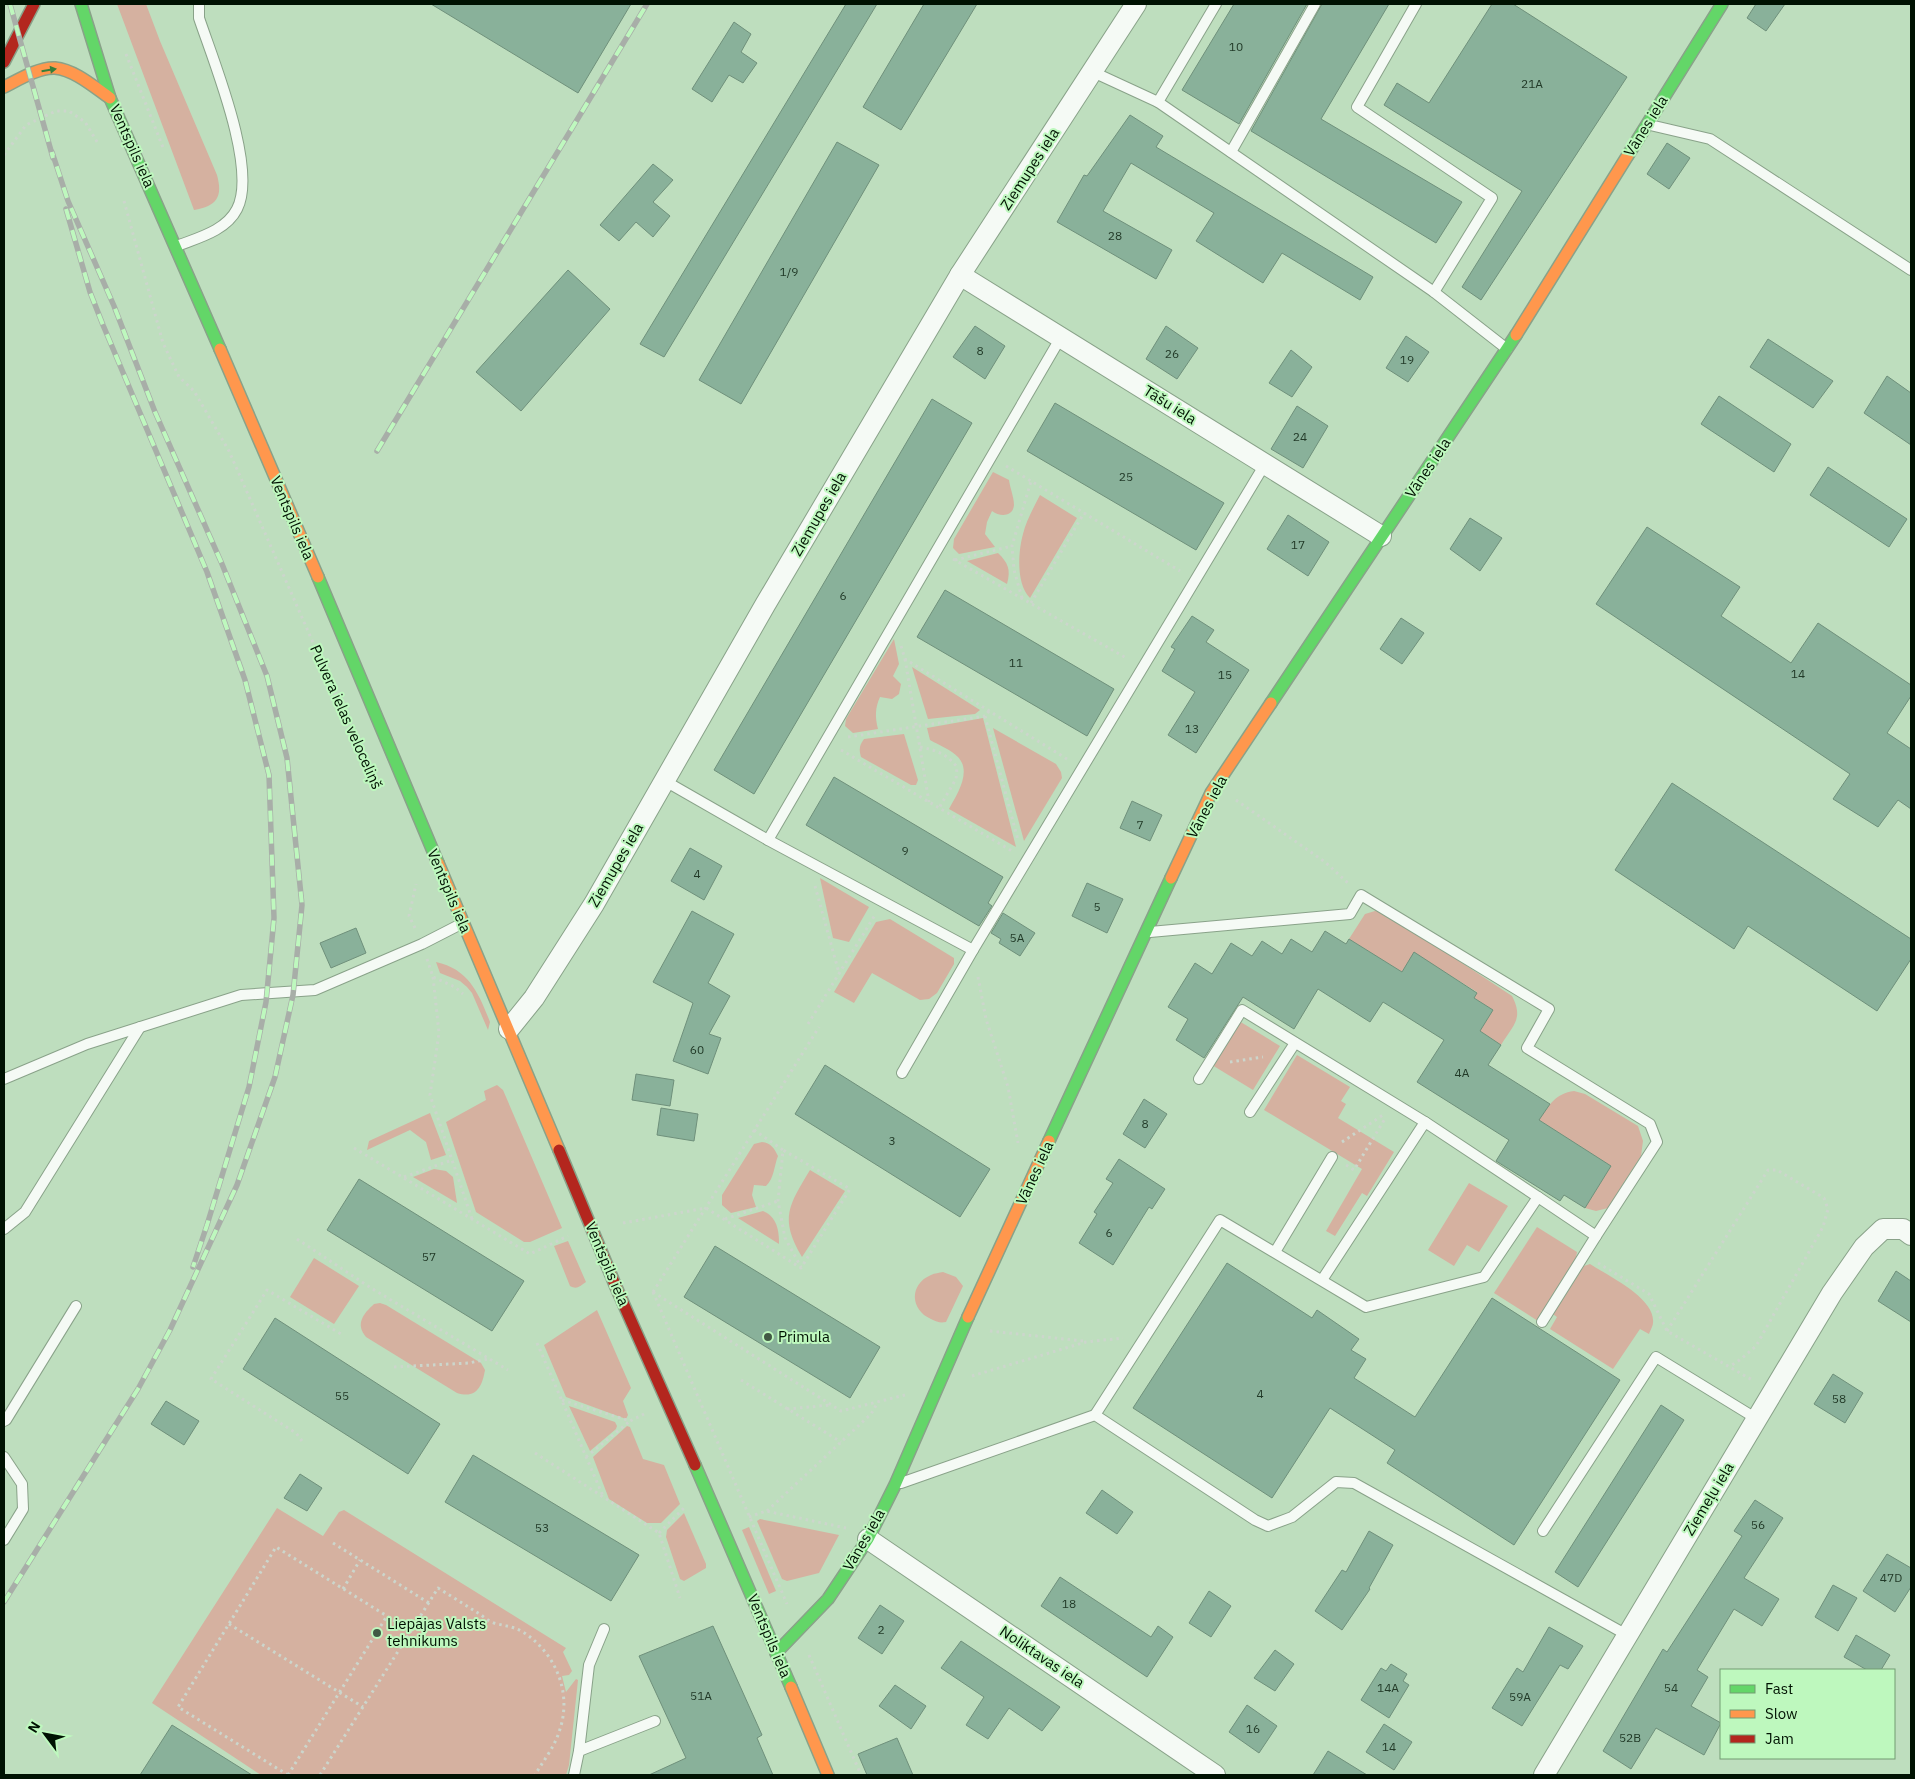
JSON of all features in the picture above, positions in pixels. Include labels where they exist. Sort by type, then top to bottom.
[{"type":"street","points":[[4,62],[34,4]]},
{"type":"street","name":"Ventspils iela","points":[[81,4],[110,98],[276,479],[616,1287],[724,1530],[828,1775]]},
{"type":"street","name":"Ziemupes iela","points":[[509,1029],[534,998],[594,904],[765,606],[960,275],[1136,4]]},
{"type":"street","name":"Vānes iela","points":[[776,1653],[828,1599],[868,1539],[894,1485],[962,1328],[1216,786],[1381,536],[1508,349],[1722,4]]},
{"type":"street","points":[[4,87],[29,75],[54,68],[72,74],[110,98]]},
{"type":"street","name":"Tāšu iela","points":[[960,275],[1381,536]]},
{"type":"street","name":"Ziemeļu iela","points":[[1544,1775],[1832,1293],[1864,1247],[1884,1229],[1903,1229],[1911,1235]]},
{"type":"street","name":"Noliktavas iela","points":[[868,1539],[1215,1775]]},
{"type":"lane","points":[[176,247],[221,227],[237,209],[243,184],[237,136],[199,18],[200,4]]},
{"type":"lane","points":[[1158,102],[1216,4]]},
{"type":"lane","points":[[1231,152],[1315,4]]},
{"type":"lane","points":[[1416,4],[1357,107],[1492,198],[1434,292]]},
{"type":"lane","points":[[1093,72],[1158,102],[1434,292],[1508,349]]},
{"type":"lane","points":[[1647,124],[1710,139],[1911,270]]},
{"type":"lane","points":[[768,840],[1061,337]]},
{"type":"lane","points":[[902,1072],[1025,859],[1083,768],[1265,464]]},
{"type":"lane","points":[[665,781],[808,862],[973,950]]},
{"type":"lane","points":[[1146,932],[1350,914],[1362,895],[1549,1009],[1527,1048],[1650,1124],[1657,1142],[1542,1322]]},
{"type":"lane","points":[[4,1079],[87,1044],[241,995],[315,990],[422,944],[462,923]]},
{"type":"lane","points":[[1199,1079],[1242,1010],[1425,1122],[1596,1236]]},
{"type":"lane","points":[[4,1229],[25,1212],[140,1027]]},
{"type":"lane","points":[[1250,1112],[1295,1043]]},
{"type":"lane","points":[[1322,1280],[1425,1122]]},
{"type":"lane","points":[[1275,1252],[1332,1157]]},
{"type":"lane","points":[[894,1485],[1094,1415],[1220,1220],[1366,1307],[1484,1277],[1538,1197]]},
{"type":"lane","points":[[4,1421],[76,1306]]},
{"type":"lane","points":[[1543,1531],[1656,1357],[1757,1419]]},
{"type":"lane","points":[[1094,1415],[1255,1520],[1268,1526],[1292,1517],[1336,1482],[1354,1483],[1627,1635]]},
{"type":"lane","points":[[4,1457],[22,1484],[24,1509],[4,1540]]},
{"type":"lane","points":[[574,1775],[590,1665],[604,1629]]},
{"type":"lane","points":[[579,1751],[655,1721]]},
{"type":"path","points":[[124,48],[166,156]]},
{"type":"path","points":[[4,156],[26,125],[56,111],[68,111],[86,122],[100,147]]},
{"type":"path","name":"Pulvera ielas veloceliņš","points":[[123,199],[163,343],[179,377],[194,391],[229,451],[337,697]]},
{"type":"path","points":[[991,457],[1196,580]]},
{"type":"path","points":[[1022,598],[1014,570],[1012,546],[1032,482]]},
{"type":"path","points":[[1030,603],[1084,513]]},
{"type":"path","points":[[955,560],[1012,546]]},
{"type":"path","points":[[937,550],[1143,668]]},
{"type":"path","points":[[894,623],[905,659],[929,802]]},
{"type":"path","points":[[905,659],[1083,768]]},
{"type":"path","points":[[826,741],[985,716],[989,710]]},
{"type":"path","points":[[985,716],[1025,859]]},
{"type":"path","points":[[826,741],[1025,859]]},
{"type":"path","points":[[920,747],[938,751],[952,760],[957,767],[956,779],[938,808]]},
{"type":"path","points":[[1216,786],[1325,862],[1362,895]]},
{"type":"path","points":[[808,862],[839,974]]},
{"type":"path","points":[[417,880],[409,916],[422,944],[433,977],[439,1033],[430,1095],[472,1219]]},
{"type":"path","points":[[808,1024],[883,902]]},
{"type":"path","points":[[973,950],[986,1019],[1008,1087],[1018,1146]]},
{"type":"path","points":[[433,977],[456,987],[466,997]]},
{"type":"path","points":[[653,1292],[819,1026]]},
{"type":"path","points":[[1207,1066],[1288,1053]]},
{"type":"path","points":[[1390,1111],[1354,1170],[1332,1157],[1326,1153],[1390,1111]]},
{"type":"path","points":[[754,1130],[783,1150],[850,1189],[801,1268]]},
{"type":"path","points":[[354,1148],[530,1254],[570,1234]]},
{"type":"path","points":[[783,1150],[778,1201],[785,1238],[801,1268]]},
{"type":"path","points":[[403,1178],[452,1160]]},
{"type":"path","points":[[1667,1331],[1768,1170],[1777,1170],[1824,1198],[1828,1209],[1823,1227],[1756,1346],[1741,1360],[1729,1367]]},
{"type":"path","points":[[724,1220],[778,1201]]},
{"type":"path","points":[[623,1223],[706,1208],[801,1268]]},
{"type":"path","points":[[297,1239],[370,1288],[508,1370]]},
{"type":"path","points":[[1585,1254],[1649,1294],[1667,1331],[1773,1392]]},
{"type":"path","points":[[302,1441],[296,1433],[210,1379],[267,1290],[342,1334]]},
{"type":"path","points":[[653,1292],[840,1411],[937,1387],[1086,1342],[1145,1336]]},
{"type":"path","points":[[653,1292],[750,1516]]},
{"type":"path","points":[[962,1328],[1086,1342]]},
{"type":"path","points":[[538,1343],[604,1498]]},
{"type":"path","points":[[394,1367],[489,1359]]},
{"type":"path","points":[[741,1380],[786,1410],[841,1442]]},
{"type":"path","points":[[562,1400],[630,1421]]},
{"type":"path","points":[[766,1511],[871,1414],[878,1402]]},
{"type":"path","points":[[786,1410],[831,1405]]},
{"type":"path","points":[[586,1457],[630,1421],[647,1412]]},
{"type":"path","points":[[535,1453],[658,1533],[680,1598]]},
{"type":"path","points":[[658,1533],[686,1506]]},
{"type":"path","points":[[332,1543],[429,1603]]},
{"type":"path","points":[[387,1616],[288,1775],[178,1707],[276,1547],[343,1589],[387,1616],[411,1631]]},
{"type":"path","points":[[343,1589],[360,1560]]},
{"type":"path","points":[[320,1775],[438,1588],[493,1622],[506,1624],[522,1631],[535,1640],[555,1666],[564,1698],[560,1731],[553,1746],[534,1775]]},
{"type":"path","points":[[229,1624],[363,1707]]},
{"type":"shaded area","points":[[117,4],[146,4],[217,175],[219,183],[218,195],[213,203],[208,206],[194,210]]},
{"type":"shaded area","points":[[993,472],[1009,480],[1014,502],[1013,509],[1006,515],[992,511],[987,522],[985,534],[995,547],[959,554],[953,548],[954,539]]},
{"type":"shaded area","points":[[1040,495],[1077,518],[1030,598],[1025,592],[1020,576],[1020,550],[1026,524]]},
{"type":"shaded area","points":[[998,553],[1008,567],[1007,584],[967,561]]},
{"type":"shaded area","points":[[894,639],[899,664],[893,676],[901,684],[899,694],[892,699],[880,697],[876,713],[878,729],[853,733],[845,726],[846,719]]},
{"type":"shaded area","points":[[912,667],[980,710],[975,714],[928,719]]},
{"type":"shaded area","points":[[983,718],[1016,847],[949,809],[962,783],[964,769],[958,757],[930,740],[927,728]]},
{"type":"shaded area","points":[[993,728],[1056,764],[1061,772],[1062,778],[1024,841]]},
{"type":"shaded area","points":[[904,734],[918,780],[916,785],[911,785],[861,757],[860,748],[864,739]]},
{"type":"shaded area","points":[[820,878],[869,907],[849,942],[833,938]]},
{"type":"shaded area","points":[[1375,911],[1385,912],[1512,996],[1517,1011],[1516,1022],[1501,1045],[1480,1031],[1493,1010],[1474,998],[1477,992],[1414,953],[1402,972],[1349,939],[1365,914]]},
{"type":"shaded area","points":[[890,919],[954,958],[954,964],[937,993],[929,999],[920,1000],[872,973],[854,1003],[834,992],[876,922]]},
{"type":"shaded area","points":[[436,962],[457,970],[471,984],[482,1002],[490,1022],[488,1030],[472,993],[460,981],[440,973]]},
{"type":"shaded area","points":[[1239,1021],[1280,1046],[1253,1090],[1212,1065]]},
{"type":"shaded area","points":[[1297,1055],[1350,1087],[1341,1101],[1346,1104],[1338,1118],[1394,1152],[1367,1196],[1362,1193],[1335,1236],[1326,1231],[1362,1169],[1264,1110]]},
{"type":"shaded area","points":[[497,1085],[503,1090],[562,1228],[530,1242],[524,1242],[476,1212],[446,1122],[486,1100],[484,1091]]},
{"type":"shaded area","points":[[1574,1091],[1585,1094],[1638,1126],[1643,1141],[1641,1156],[1608,1208],[1596,1211],[1585,1208],[1611,1166],[1539,1120],[1557,1097]]},
{"type":"shaded area","points":[[430,1113],[446,1155],[431,1160],[426,1142],[410,1130],[367,1150],[369,1141]]},
{"type":"shaded area","points":[[762,1142],[772,1146],[778,1156],[771,1180],[766,1186],[754,1185],[752,1195],[756,1207],[731,1213],[722,1205],[722,1195],[754,1144]]},
{"type":"shaded area","points":[[434,1169],[446,1171],[453,1177],[457,1203],[413,1177]]},
{"type":"shaded area","points":[[810,1170],[845,1191],[802,1257],[795,1244],[789,1222],[792,1203]]},
{"type":"shaded area","points":[[1469,1183],[1508,1206],[1479,1252],[1467,1245],[1454,1266],[1428,1250]]},
{"type":"shaded area","points":[[763,1211],[776,1224],[779,1244],[738,1218]]},
{"type":"shaded area","points":[[1537,1227],[1577,1252],[1575,1263],[1538,1321],[1494,1293]]},
{"type":"shaded area","points":[[568,1241],[586,1282],[577,1288],[570,1286],[554,1246]]},
{"type":"shaded area","points":[[314,1258],[359,1286],[334,1324],[290,1297]]},
{"type":"shaded area","points":[[1590,1264],[1619,1281],[1639,1297],[1652,1314],[1653,1324],[1649,1334],[1640,1329],[1613,1369],[1550,1329],[1557,1317],[1553,1314],[1584,1266]]},
{"type":"shaded area","points":[[943,1272],[956,1277],[963,1286],[946,1322],[935,1321],[924,1315],[919,1310],[915,1297],[919,1284],[924,1279],[933,1274]]},
{"type":"shaded area","points":[[380,1303],[481,1363],[485,1370],[482,1382],[477,1390],[469,1394],[457,1393],[366,1337],[361,1328],[362,1319],[374,1304]]},
{"type":"shaded area","points":[[597,1310],[631,1388],[623,1401],[628,1415],[626,1419],[566,1397],[544,1345]]},
{"type":"shaded area","points":[[569,1406],[615,1422],[616,1429],[590,1451]]},
{"type":"shaded area","points":[[627,1426],[630,1427],[643,1459],[664,1465],[680,1504],[661,1523],[647,1523],[609,1499],[593,1457]]},
{"type":"shaded area","name":"Liepājas Valsts tehnikums","points":[[277,1508],[323,1536],[339,1512],[344,1510],[566,1648],[563,1652],[572,1671],[569,1675],[562,1676],[566,1692],[576,1679],[578,1680],[569,1765],[566,1775],[261,1775],[152,1703]]},
{"type":"shaded area","points":[[684,1513],[706,1568],[684,1581],[680,1579],[666,1537],[667,1530]]},
{"type":"shaded area","points":[[760,1519],[839,1535],[819,1573],[787,1581],[782,1579],[757,1521]]},
{"type":"shaded area","points":[[749,1527],[776,1591],[769,1594],[742,1530]]},
{"type":"building","points":[[431,4],[631,4],[578,93]]},
{"type":"building","points":[[846,4],[877,4],[664,357],[640,344]]},
{"type":"building","points":[[924,4],[977,4],[901,130],[863,107]]},
{"type":"building","points":[[1234,4],[1307,4],[1239,124],[1182,90]]},
{"type":"building","points":[[1322,4],[1389,4],[1321,119],[1462,202],[1436,243],[1251,131]]},
{"type":"building","points":[[1492,4],[1513,4],[1627,77],[1481,300],[1462,287],[1522,191],[1384,105],[1397,83],[1429,103]]},
{"type":"building","points":[[1756,4],[1785,4],[1766,31],[1747,18]]},
{"type":"building","points":[[734,22],[751,34],[741,52],[757,63],[743,83],[729,75],[712,102],[692,89]]},
{"type":"building","points":[[1130,115],[1163,136],[1156,147],[1373,277],[1360,300],[1282,253],[1263,283],[1196,241],[1214,213],[1131,163],[1103,211],[1172,250],[1156,279],[1057,222],[1084,175],[1087,176]]},
{"type":"building","points":[[837,142],[879,165],[741,404],[699,380]]},
{"type":"building","points":[[1667,143],[1690,158],[1669,189],[1647,174]]},
{"type":"building","points":[[653,164],[673,180],[653,202],[670,216],[653,237],[636,222],[619,241],[600,225]]},
{"type":"building","points":[[568,270],[610,309],[521,411],[476,372]]},
{"type":"building","points":[[975,326],[1005,346],[985,379],[953,357]]},
{"type":"building","points":[[1166,326],[1198,348],[1177,379],[1146,359]]},
{"type":"building","points":[[1406,336],[1429,352],[1408,382],[1386,368]]},
{"type":"building","points":[[1768,339],[1833,381],[1813,408],[1750,367]]},
{"type":"building","points":[[1291,350],[1312,367],[1292,397],[1269,383]]},
{"type":"building","points":[[1887,376],[1911,393],[1911,445],[1864,413]]},
{"type":"building","points":[[1719,396],[1791,444],[1774,472],[1701,424]]},
{"type":"building","points":[[932,399],[972,423],[754,794],[714,770]]},
{"type":"building","points":[[1055,403],[1224,503],[1196,550],[1027,451]]},
{"type":"building","points":[[1297,406],[1328,426],[1303,468],[1271,449]]},
{"type":"building","points":[[1828,467],[1907,519],[1889,547],[1810,495]]},
{"type":"building","points":[[1288,515],[1329,542],[1308,576],[1267,549]]},
{"type":"building","points":[[1470,518],[1502,538],[1480,571],[1450,549]]},
{"type":"building","points":[[1647,527],[1740,587],[1721,616],[1791,663],[1818,623],[1911,685],[1911,696],[1887,733],[1911,749],[1911,809],[1898,800],[1878,827],[1833,799],[1850,774],[1596,604]]},
{"type":"building","points":[[945,590],[1114,689],[1087,736],[917,637]]},
{"type":"building","points":[[1192,616],[1214,630],[1206,642],[1249,670],[1196,753],[1168,735],[1195,692],[1162,671],[1175,649],[1171,647]]},
{"type":"building","points":[[1401,618],[1424,633],[1402,664],[1380,649]]},
{"type":"building","points":[[834,777],[1003,877],[988,903],[992,906],[979,926],[806,825]]},
{"type":"building","points":[[1672,783],[1911,939],[1911,959],[1877,1011],[1748,926],[1734,949],[1615,870]]},
{"type":"building","points":[[1132,801],[1162,815],[1150,841],[1120,828]]},
{"type":"building","points":[[690,848],[722,866],[704,900],[671,881]]},
{"type":"building","points":[[1087,883],[1123,899],[1107,933],[1072,916]]},
{"type":"building","points":[[692,911],[734,934],[708,983],[730,996],[709,1034],[721,1038],[708,1074],[673,1061],[693,1003],[653,982]]},
{"type":"building","points":[[1003,913],[1035,933],[1020,956],[999,943],[1001,939],[991,933]]},
{"type":"building","points":[[356,928],[366,953],[331,968],[320,943]]},
{"type":"building","points":[[1325,931],[1346,944],[1349,939],[1402,972],[1414,952],[1477,993],[1474,998],[1493,1010],[1480,1031],[1501,1045],[1488,1065],[1550,1104],[1539,1120],[1611,1166],[1585,1208],[1564,1195],[1560,1201],[1496,1161],[1509,1140],[1417,1082],[1444,1040],[1383,1002],[1370,1022],[1318,989],[1294,1029],[1243,997],[1204,1058],[1176,1040],[1188,1019],[1168,1007],[1195,963],[1212,974],[1231,943],[1252,956],[1262,941],[1282,954],[1291,939],[1312,952]]},
{"type":"building","points":[[825,1065],[990,1169],[960,1217],[795,1114]]},
{"type":"building","points":[[636,1074],[674,1080],[670,1106],[632,1100]]},
{"type":"building","points":[[1144,1099],[1167,1114],[1145,1148],[1123,1134]]},
{"type":"building","points":[[661,1108],[698,1114],[694,1141],[657,1135]]},
{"type":"building","points":[[1119,1159],[1165,1189],[1152,1209],[1149,1207],[1113,1265],[1079,1243],[1097,1214],[1094,1212],[1113,1183],[1106,1179]]},
{"type":"building","points":[[359,1179],[524,1281],[492,1331],[327,1230]]},
{"type":"building","points":[[715,1246],[880,1347],[850,1398],[684,1297]]},
{"type":"building","points":[[1227,1263],[1312,1318],[1317,1310],[1359,1339],[1351,1350],[1366,1359],[1354,1378],[1415,1417],[1492,1298],[1620,1380],[1514,1545],[1387,1463],[1395,1450],[1330,1408],[1272,1498],[1133,1408]]},
{"type":"building","points":[[1896,1271],[1911,1281],[1911,1322],[1878,1301]]},
{"type":"building","points":[[275,1318],[440,1424],[408,1474],[243,1369]]},
{"type":"building","points":[[1833,1374],[1863,1393],[1845,1423],[1814,1404]]},
{"type":"building","points":[[166,1401],[199,1421],[184,1445],[151,1424]]},
{"type":"building","points":[[1661,1405],[1684,1420],[1578,1587],[1555,1572]]},
{"type":"building","points":[[473,1455],[639,1555],[611,1601],[445,1502]]},
{"type":"building","points":[[300,1474],[322,1488],[307,1511],[284,1498]]},
{"type":"building","points":[[1102,1490],[1133,1512],[1117,1534],[1086,1513]]},
{"type":"building","points":[[1755,1500],[1783,1518],[1744,1578],[1779,1599],[1762,1626],[1734,1609],[1697,1670],[1708,1677],[1691,1706],[1720,1722],[1704,1755],[1656,1728],[1631,1769],[1603,1751],[1663,1649],[1667,1652],[1742,1536],[1734,1531]]},
{"type":"building","points":[[1369,1531],[1393,1545],[1370,1589],[1342,1630],[1315,1611],[1342,1570],[1346,1572]]},
{"type":"building","points":[[1887,1554],[1911,1568],[1911,1587],[1895,1612],[1863,1591]]},
{"type":"building","points":[[1060,1577],[1151,1637],[1158,1626],[1173,1637],[1147,1677],[1041,1606]]},
{"type":"building","points":[[1833,1585],[1857,1598],[1838,1631],[1815,1617]]},
{"type":"building","points":[[1209,1591],[1231,1606],[1211,1637],[1189,1623]]},
{"type":"building","points":[[880,1605],[904,1621],[882,1654],[858,1638]]},
{"type":"building","points":[[713,1626],[762,1735],[757,1738],[773,1775],[649,1775],[686,1758],[639,1656]]},
{"type":"building","points":[[1549,1627],[1583,1646],[1568,1669],[1560,1665],[1522,1726],[1492,1708],[1517,1668],[1523,1672]]},
{"type":"building","points":[[1856,1635],[1890,1655],[1882,1669],[1865,1669],[1844,1657]]},
{"type":"building","points":[[961,1641],[1060,1707],[1042,1731],[1009,1708],[988,1739],[966,1725],[984,1697],[941,1668]]},
{"type":"building","points":[[1275,1650],[1294,1664],[1275,1691],[1254,1678]]},
{"type":"building","points":[[1391,1664],[1407,1674],[1403,1681],[1409,1685],[1389,1718],[1361,1700],[1381,1668],[1386,1671]]},
{"type":"building","points":[[895,1685],[926,1706],[911,1729],[879,1706]]},
{"type":"building","points":[[1247,1705],[1277,1726],[1259,1753],[1229,1732]]},
{"type":"building","points":[[1384,1724],[1412,1742],[1394,1770],[1366,1752]]},
{"type":"building","points":[[172,1725],[252,1775],[140,1775]]},
{"type":"building","points":[[897,1738],[913,1775],[867,1775],[858,1754]]},
{"type":"building","points":[[1328,1751],[1367,1775],[1313,1775]]},
{"type":"railway","points":[[10,4],[53,158]]},
{"type":"railway","points":[[377,451],[647,4]]},
{"type":"railway","points":[[4,1602],[138,1389],[170,1330],[237,1185],[275,1077],[293,995],[302,905],[287,758],[267,676],[222,564],[155,412],[114,306],[68,201],[52,152]]},
{"type":"railway","points":[[66,209],[90,292],[207,572],[245,680],[269,775],[274,918],[266,1002],[249,1087],[193,1267]]},
{"type":"traffic: fast","points":[[81,4],[110,98],[220,349]]},
{"type":"traffic: fast","points":[[1628,155],[1722,4]]},
{"type":"traffic: fast","points":[[1271,703],[1516,335]]},
{"type":"traffic: fast","points":[[318,577],[438,863]]},
{"type":"traffic: fast","points":[[1049,1141],[1171,878]]},
{"type":"traffic: fast","points":[[776,1653],[828,1599],[868,1539],[895,1485],[968,1317]]},
{"type":"traffic: fast","points":[[695,1465],[791,1687]]},
{"type":"traffic: slow","points":[[4,87],[36,72],[55,68],[77,75],[110,98]]},
{"type":"traffic: slow","points":[[1516,335],[1628,155]]},
{"type":"traffic: slow","points":[[220,349],[318,577]]},
{"type":"traffic: slow","points":[[1171,878],[1211,793],[1271,703]]},
{"type":"traffic: slow","points":[[438,863],[559,1150]]},
{"type":"traffic: slow","points":[[968,1317],[1049,1141]]},
{"type":"traffic: slow","points":[[791,1687],[828,1775]]},
{"type":"traffic: jam","points":[[4,62],[34,4]]},
{"type":"traffic: jam","points":[[559,1150],[616,1287],[695,1465]]},
{"type":"place","name":"Primula","points":[[768,1337]]},
{"type":"place","name":"Liepājas Valsts tehnikums","points":[[377,1633]]}]
